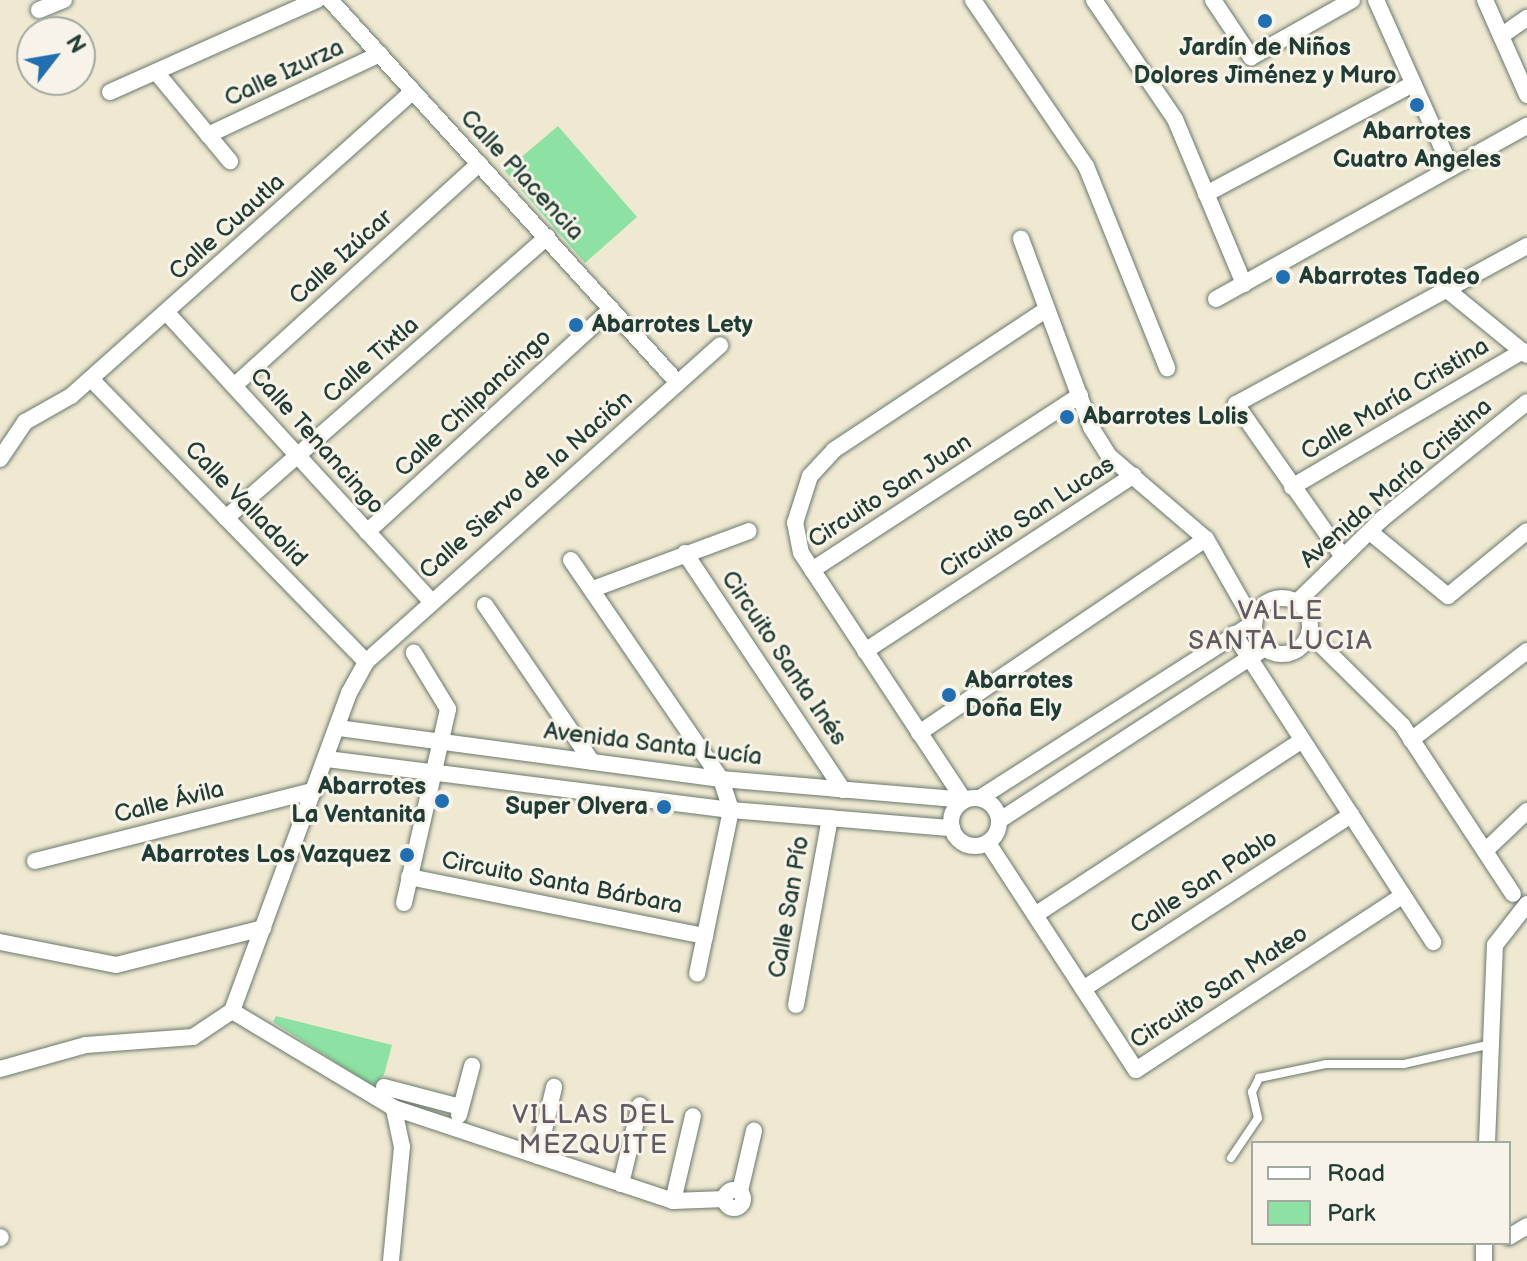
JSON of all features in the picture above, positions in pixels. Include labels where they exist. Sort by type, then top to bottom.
[{"type":"street","points":[[39,10],[63,0]]},
{"type":"street","points":[[110,92],[317,0]]},
{"type":"street","name":"Calle Placencia","points":[[330,0],[678,383]]},
{"type":"street","points":[[973,0],[1086,166],[1167,368]]},
{"type":"street","points":[[1094,0],[1175,119],[1244,284]]},
{"type":"street","points":[[1213,0],[1251,57],[1352,0]]},
{"type":"street","points":[[1376,0],[1451,168]]},
{"type":"street","points":[[1485,0],[1527,95]]},
{"type":"street","points":[[1501,36],[1527,18]]},
{"type":"street","name":"Calle Izurza","points":[[208,135],[380,54]]},
{"type":"street","points":[[156,72],[230,161]]},
{"type":"street","points":[[1206,194],[1413,84]]},
{"type":"street","name":"Calle Cuautla","points":[[0,459],[25,422],[71,396],[91,379],[413,91]]},
{"type":"street","points":[[1216,299],[1527,126]]},
{"type":"street","name":"Calle Izúcar","points":[[234,386],[479,164]]},
{"type":"street","name":"Calle Tixtla","points":[[226,518],[547,237]]},
{"type":"street","points":[[1021,239],[1080,395],[1109,456],[1134,475]]},
{"type":"street","points":[[1343,557],[1236,404],[1527,246]]},
{"type":"street","points":[[1446,289],[1525,353]]},
{"type":"street","name":"Calle Chilpancingo","points":[[367,532],[611,309]]},
{"type":"street","name":"Circuito San Juan","points":[[1047,309],[823,461],[805,487],[795,523],[801,553],[812,570],[1080,395]]},
{"type":"street","name":"Calle Tenancingo","points":[[167,313],[431,601]]},
{"type":"street","name":"Calle Siervo de la Nación","points":[[366,662],[720,345]]},
{"type":"street","name":"Calle María Cristina","points":[[1292,487],[1525,353]]},
{"type":"street","name":"Calle Valladolid","points":[[91,379],[366,662]]},
{"type":"street","name":"Avenida María Cristina","points":[[1297,602],[1370,532],[1527,402]]},
{"type":"street","name":"Circuito San Lucas","points":[[865,651],[1134,475],[1206,539],[1254,623]]},
{"type":"street","name":"Circuito Santa Inés","points":[[593,589],[749,531]]},
{"type":"street","points":[[1370,532],[1448,596],[1527,531]]},
{"type":"street","points":[[919,733],[1206,539]]},
{"type":"street","name":"Circuito Santa Inés","points":[[685,553],[843,790]]},
{"type":"street","points":[[571,560],[721,779],[731,810]]},
{"type":"street","points":[[812,570],[919,733],[972,799],[994,806],[1000,820]]},
{"type":"street","points":[[952,828],[955,808],[1254,623],[1270,600],[1297,602],[1308,615],[1309,633],[1411,740],[1513,894]]},
{"type":"street","points":[[485,605],[592,762]]},
{"type":"street","points":[[1254,623],[1265,648]]},
{"type":"street","points":[[327,759],[731,810],[952,828],[966,845],[988,843],[1000,820],[1249,657],[1265,648],[1291,652],[1309,633]]},
{"type":"street","points":[[1234,634],[1433,942]]},
{"type":"street","points":[[1411,740],[1527,651]]},
{"type":"street","name":"Circuito Santa Bárbara","points":[[404,903],[448,709],[414,653]]},
{"type":"street","points":[[0,1069],[86,1045],[193,1037],[232,1011],[338,728],[366,662]]},
{"type":"street","points":[[1112,713],[1127,737]]},
{"type":"street","name":"Avenida Santa Lucía","points":[[338,728],[721,779],[972,799]]},
{"type":"street","points":[[1035,915],[1302,740]]},
{"type":"street","name":"Calle Ávila","points":[[35,861],[315,790]]},
{"type":"street","name":"Circuito Santa Bárbara","points":[[697,974],[731,810]]},
{"type":"street","points":[[1485,851],[1527,811]]},
{"type":"street","name":"Calle San Pablo","points":[[1083,989],[1351,815]]},
{"type":"street","name":"Calle San Pío","points":[[796,1005],[830,818]]},
{"type":"street","name":"Circuito San Mateo","points":[[988,843],[1136,1070],[1403,895]]},
{"type":"street","name":"Circuito Santa Bárbara","points":[[409,877],[705,936]]},
{"type":"street","points":[[1487,1141],[1495,945],[1527,904]]},
{"type":"street","points":[[0,942],[116,965],[263,928]]},
{"type":"street","points":[[232,1011],[394,1108],[673,1201],[732,1195],[754,1131]]},
{"type":"street","points":[[456,1129],[472,1066]]},
{"type":"street","points":[[384,1087],[460,1107]]},
{"type":"street","points":[[538,1156],[554,1087]]},
{"type":"street","points":[[621,1184],[640,1105]]},
{"type":"street","points":[[391,1261],[402,1147],[394,1108]]},
{"type":"street","points":[[673,1201],[693,1116]]},
{"type":"lane","points":[[1231,1158],[1258,1118],[1252,1092],[1259,1078],[1326,1064],[1404,1064],[1491,1044]]},
{"type":"green space","points":[[558,126],[637,217],[585,263],[505,171]]},
{"type":"green space","points":[[276,1016],[392,1045],[384,1075],[373,1086],[273,1022]]},
{"type":"place","name":"Jardín de Niños Dolores Jiménez y Muro","points":[[1265,21]]},
{"type":"place","name":"Abarrotes Cuatro Angeles","points":[[1417,105]]},
{"type":"place","name":"Abarrotes Tadeo","points":[[1283,277]]},
{"type":"place","name":"Abarrotes Lety","points":[[576,325]]},
{"type":"place","name":"Abarrotes Lolis","points":[[1067,417]]},
{"type":"place","name":"Abarrotes Doña Ely","points":[[949,695]]},
{"type":"place","name":"Abarrotes La Ventanita","points":[[442,801]]},
{"type":"place","name":"Super Olvera","points":[[664,807]]},
{"type":"place","name":"Abarrotes Los Vazquez","points":[[407,855]]},
{"type":"district","name":"VALLE SANTA LUCIA","points":[[1281,627]]},
{"type":"district","name":"VILLAS DEL MEZQUITE","points":[[594,1131]]}]
